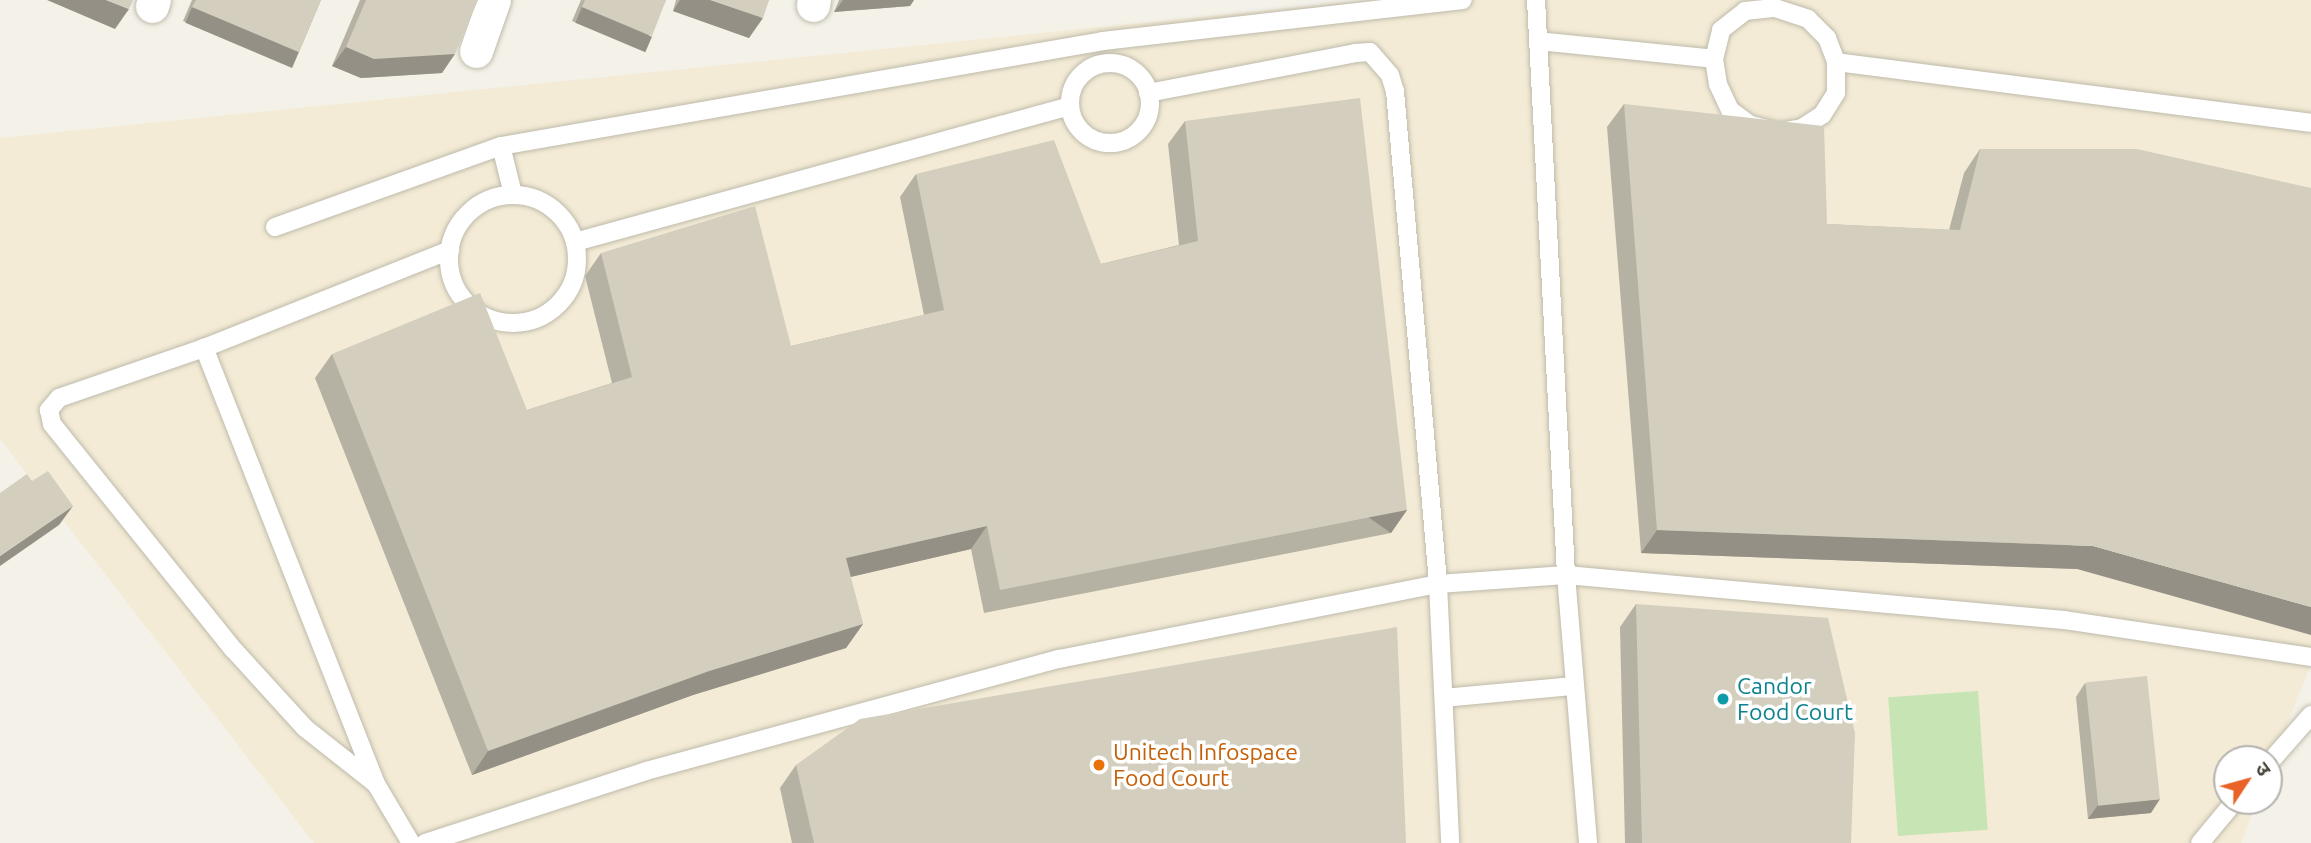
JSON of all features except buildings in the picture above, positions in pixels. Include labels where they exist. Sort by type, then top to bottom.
[{"type":"street","points":[[476,51],[494,0]]},
{"type":"lane","points":[[275,227],[501,146],[1103,41],[1463,0]]},
{"type":"lane","points":[[1536,0],[1566,575],[1573,686],[1588,843]]},
{"type":"lane","points":[[1775,8],[1808,19],[1827,38],[1836,62],[1836,93],[1822,115],[1802,128],[1779,132],[1750,125],[1730,110],[1718,84],[1714,59],[1721,30],[1745,11],[1775,8]]},
{"type":"lane","points":[[1103,41],[1107,63]]},
{"type":"lane","points":[[1538,41],[1714,59]]},
{"type":"lane","points":[[1148,93],[1355,53],[1370,52],[1390,75],[1395,91],[1438,584],[1450,843]]},
{"type":"lane","points":[[1836,62],[2311,122]]},
{"type":"lane","points":[[1107,63],[1136,72],[1148,93],[1149,115],[1141,129],[1114,143],[1084,134],[1070,106],[1079,77],[1107,63]]},
{"type":"lane","points":[[575,242],[1070,106]]},
{"type":"lane","points":[[501,146],[513,194]]},
{"type":"lane","points":[[513,194],[552,208],[575,242],[578,262],[562,302],[545,316],[525,323],[503,323],[482,316],[465,302],[454,284],[450,250],[460,222],[474,206],[513,194]]},
{"type":"lane","points":[[376,784],[304,727],[234,650],[52,424],[49,410],[60,398],[204,348],[450,250]]},
{"type":"lane","points":[[204,348],[376,784],[411,843]]},
{"type":"lane","points":[[425,843],[646,771],[1059,659],[1438,584],[1566,575],[2063,620],[2311,657]]},
{"type":"lane","points":[[1444,698],[1573,686]]},
{"type":"lane","points":[[2283,747],[2311,715]]},
{"type":"lane","points":[[2200,843],[2223,815]]},
{"type":"shaded area","points":[[1369,0],[2311,0],[2311,664],[2279,745],[2213,745],[2213,815],[2252,815],[2241,843],[314,843],[0,439],[0,138]]},
{"type":"green space","points":[[1978,691],[1988,830],[1898,836],[1888,697]]},
{"type":"place","name":"Candor Food Court","points":[[1723,699]]},
{"type":"place","name":"Unitech Infospace Food Court","points":[[1099,765]]}]
